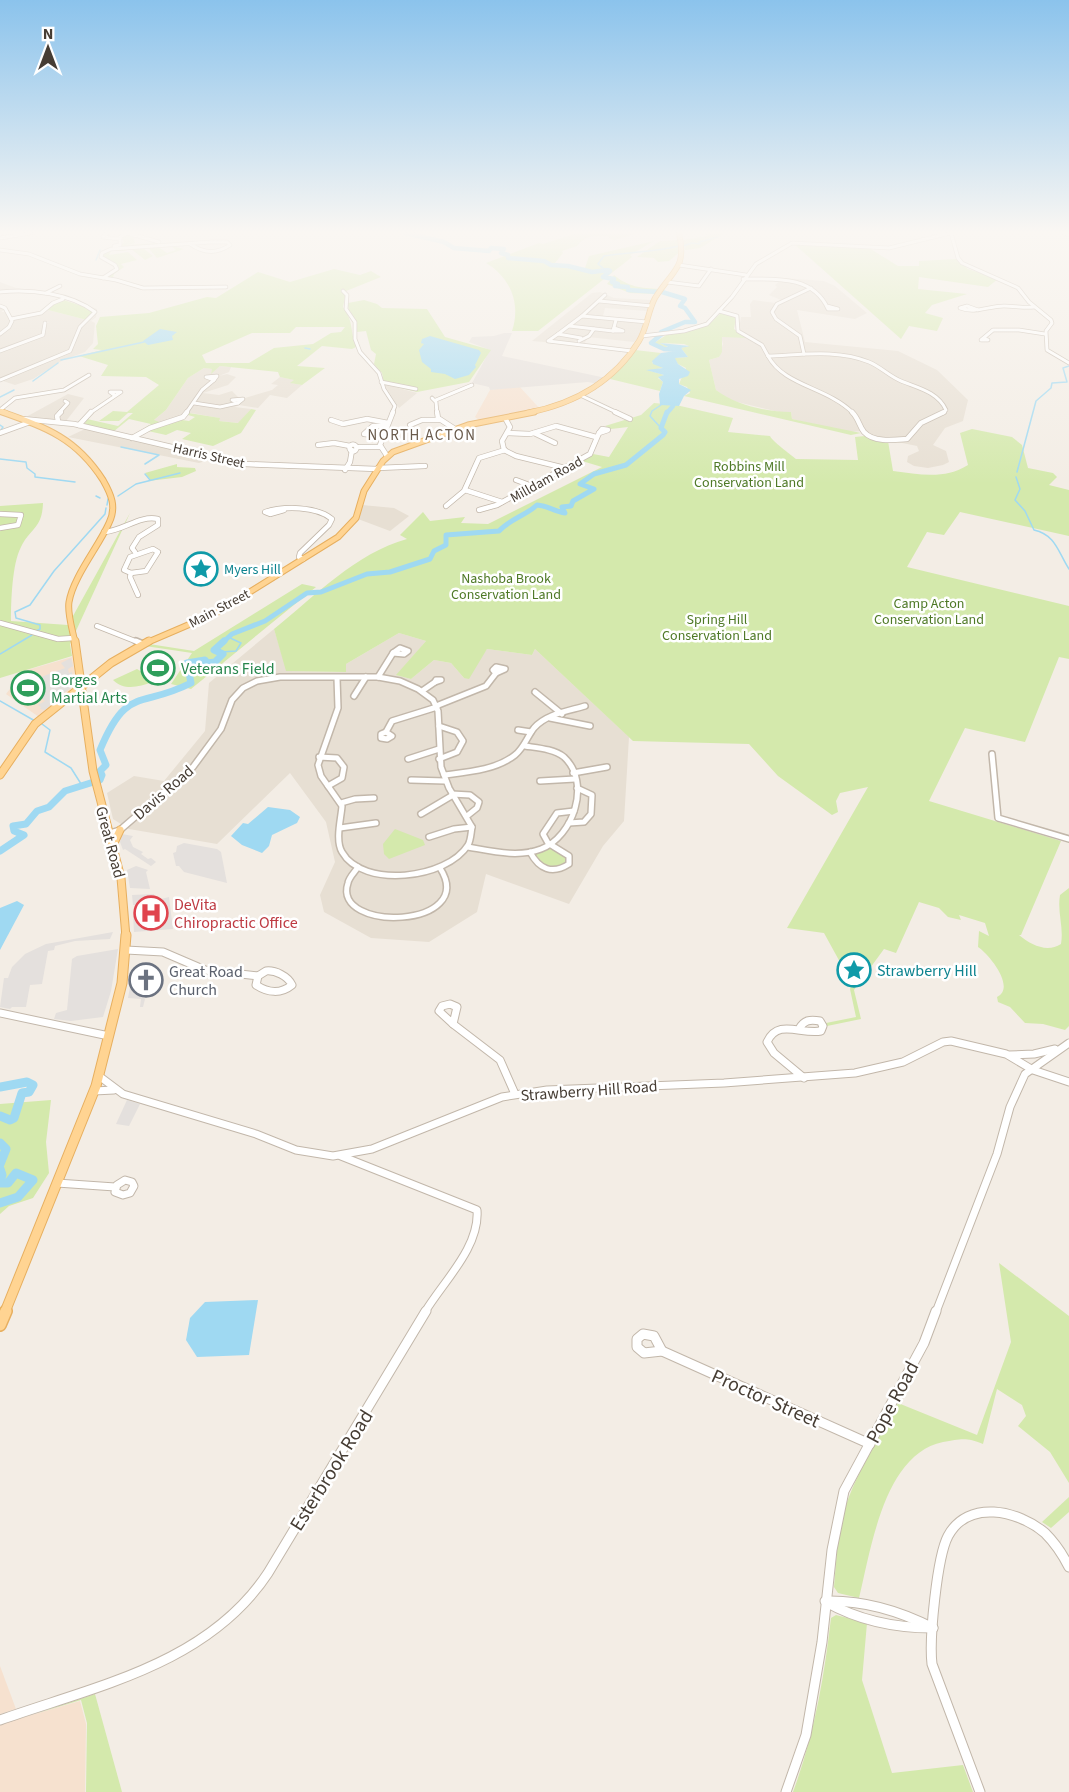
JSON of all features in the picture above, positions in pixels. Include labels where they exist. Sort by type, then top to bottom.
[{"type":"main road","name":"Main Street","points":[[0,775],[31,728],[93,676],[143,644],[216,613],[338,537],[356,518],[361,496],[387,456],[404,446],[455,429],[537,412],[582,396],[611,377],[642,336],[649,317]]},
{"type":"main road","name":"Great Road","points":[[0,410],[57,434],[77,448],[109,488],[113,508],[104,532],[86,562],[69,602],[95,782],[113,845],[125,903],[126,950],[124,976],[94,1091],[0,1325]]},
{"type":"main road","points":[[80,675],[93,676]]},
{"type":"main road","points":[[65,699],[75,697],[84,701]]},
{"type":"main road","points":[[108,829],[121,827]]},
{"type":"main road","points":[[113,845],[121,827]]},
{"type":"street","points":[[11,319],[23,317]]},
{"type":"street","points":[[0,380],[72,348],[80,327],[90,317]]},
{"type":"street","points":[[351,317],[355,322],[355,339],[358,350],[379,373],[381,382],[395,406],[382,436],[380,447],[387,456]]},
{"type":"street","points":[[581,317],[548,341],[632,351]]},
{"type":"street","points":[[591,317],[647,322]]},
{"type":"street","points":[[642,336],[701,326],[707,324],[714,317]]},
{"type":"street","points":[[737,317],[738,331],[760,343],[774,367],[787,378],[823,392],[851,410],[860,421],[864,432],[873,438],[907,439],[921,423],[946,410],[944,404],[930,393],[896,379],[867,362],[848,357],[804,354],[768,356]]},
{"type":"street","points":[[775,317],[800,336],[804,354]]},
{"type":"street","points":[[1046,317],[1052,322],[1046,333],[1048,350],[1069,363]]},
{"type":"street","points":[[0,334],[10,326],[11,319]]},
{"type":"street","points":[[569,326],[613,329],[616,320]]},
{"type":"street","points":[[0,351],[43,335],[45,323]]},
{"type":"street","points":[[558,334],[581,338],[589,336],[594,329]]},
{"type":"street","points":[[985,339],[993,330],[1017,329],[1046,333]]},
{"type":"street","points":[[577,344],[581,338]]},
{"type":"street","points":[[0,410],[17,397],[62,390],[89,375]]},
{"type":"street","points":[[132,438],[150,428],[181,418],[202,390],[214,380]]},
{"type":"street","points":[[381,382],[416,389]]},
{"type":"street","points":[[455,429],[440,420],[436,414],[434,399],[472,385]]},
{"type":"street","points":[[79,425],[90,412],[114,395]]},
{"type":"street","points":[[582,396],[630,419]]},
{"type":"street","points":[[58,421],[57,416],[68,403],[65,401]]},
{"type":"street","points":[[194,403],[222,408],[238,403]]},
{"type":"street","points":[[505,418],[510,427],[501,444],[505,450],[516,456],[565,468]]},
{"type":"street","name":"Harris Street","points":[[23,419],[79,425],[244,464],[288,464],[345,470],[425,466]]},
{"type":"street","points":[[332,420],[344,424],[367,419],[387,424]]},
{"type":"street","name":"Harris Street","points":[[0,433],[43,420]]},
{"type":"street","points":[[410,425],[422,420],[440,420]]},
{"type":"street","points":[[382,436],[367,435],[364,432],[373,426],[387,424]]},
{"type":"street","name":"Milldam Road","points":[[479,510],[502,502],[592,452],[597,435],[556,426],[534,433]]},
{"type":"street","points":[[507,433],[523,435],[534,433],[555,443]]},
{"type":"street","points":[[318,445],[334,443],[351,448],[380,447]]},
{"type":"street","points":[[345,470],[350,462],[351,448]]},
{"type":"street","points":[[446,506],[453,503],[471,482],[479,458],[505,450]]},
{"type":"street","points":[[516,480],[532,486]]},
{"type":"street","points":[[465,490],[502,502]]},
{"type":"street","points":[[284,510],[321,512],[332,519],[329,525],[300,553],[299,557],[303,559]]},
{"type":"street","points":[[0,514],[21,515],[17,525],[0,528]]},
{"type":"street","points":[[104,532],[123,530],[140,519],[157,519],[159,524],[142,534],[134,543],[132,548],[135,552]]},
{"type":"street","points":[[153,549],[159,551],[147,570],[131,573],[125,571],[124,566],[135,552],[153,549]]},
{"type":"street","points":[[131,573],[130,577],[138,595]]},
{"type":"street","points":[[0,623],[54,638],[74,638]]},
{"type":"street","points":[[97,626],[143,644]]},
{"type":"street","points":[[378,677],[383,664],[392,653]]},
{"type":"street","points":[[386,732],[393,721],[413,717],[424,710],[453,701],[465,693],[486,686],[496,673]]},
{"type":"street","name":"Davis Road","points":[[121,827],[193,767],[221,729],[232,700],[243,688],[258,681],[280,676],[378,677],[400,681],[422,692],[436,706]]},
{"type":"street","points":[[354,696],[366,676]]},
{"type":"street","points":[[338,678],[337,712],[319,757],[319,770],[341,803],[340,847],[346,857],[358,867],[383,875],[423,874],[455,860],[468,847],[472,827],[444,778],[439,759],[439,726],[436,706]]},
{"type":"street","points":[[422,692],[435,682]]},
{"type":"street","points":[[535,692],[562,714]]},
{"type":"street","points":[[411,780],[444,778],[494,766],[510,758],[525,746],[537,724],[585,706]]},
{"type":"street","points":[[549,718],[590,726]]},
{"type":"street","points":[[439,726],[457,732],[463,741],[461,748],[455,754],[439,759]]},
{"type":"street","points":[[519,730],[531,732]]},
{"type":"street","points":[[468,847],[510,854],[530,852],[551,844],[569,823],[574,811],[577,788],[568,762],[559,754],[525,746]]},
{"type":"street","points":[[408,759],[438,749]]},
{"type":"street","points":[[992,754],[998,818],[1069,839]]},
{"type":"street","points":[[319,757],[337,758],[344,767],[342,778],[328,786]]},
{"type":"street","points":[[540,781],[574,776],[607,767]]},
{"type":"street","points":[[569,823],[584,822],[591,814],[592,795],[577,788]]},
{"type":"street","points":[[421,814],[453,795],[467,794],[477,800],[477,808],[467,816]]},
{"type":"street","points":[[341,803],[374,798]]},
{"type":"street","points":[[530,852],[541,869],[556,871],[566,867],[570,861],[569,856],[543,837],[550,821],[560,812],[574,811]]},
{"type":"street","points":[[340,828],[376,823]]},
{"type":"street","points":[[429,837],[454,829],[472,827]]},
{"type":"street","points":[[358,867],[350,876],[347,884],[347,893],[351,902],[361,911],[373,916],[395,919],[426,912],[442,899],[447,882],[441,868]]},
{"type":"street","points":[[126,950],[161,952],[200,969],[258,976],[264,971],[272,970],[289,979],[292,984],[284,991],[261,989],[256,985],[258,976]]},
{"type":"street","points":[[0,1013],[109,1036]]},
{"type":"street","points":[[453,1025],[500,1060],[515,1094]]},
{"type":"street","points":[[799,1029],[776,1030],[771,1033],[767,1042],[773,1052],[796,1068],[804,1078]]},
{"type":"street","name":"Strawberry Hill Road","points":[[94,1091],[115,1090],[248,1131],[296,1150],[340,1155],[372,1149],[502,1097],[515,1094],[612,1086],[804,1078],[855,1073],[885,1067],[951,1041],[968,1043],[1006,1054],[1031,1069],[1069,1082]]},
{"type":"street","name":"Pope Road","points":[[1006,1054],[1034,1054],[1069,1043]]},
{"type":"street","name":"Pope Road","points":[[786,1792],[805,1737],[820,1650],[838,1514],[844,1491],[924,1343],[996,1154],[1010,1107],[1025,1074],[1069,1043]]},
{"type":"street","name":"Strawberry Hill Road","points":[[99,1076],[115,1090]]},
{"type":"street","points":[[355,1163],[358,1152]]},
{"type":"street","name":"Esterbrook Road","points":[[0,1720],[101,1688],[159,1663],[240,1610],[266,1575],[335,1465],[443,1282],[465,1252],[479,1216],[477,1210],[355,1163],[340,1155]]},
{"type":"street","points":[[57,1183],[115,1187]]},
{"type":"street","name":"Proctor Street","points":[[662,1351],[870,1444]]},
{"type":"street","points":[[980,1792],[934,1673],[931,1657],[944,1543],[953,1527],[969,1516],[995,1512],[1024,1519],[1050,1538],[1069,1567]]},
{"type":"street","points":[[825,1601],[839,1610],[893,1624],[915,1629],[933,1628]]},
{"type":"shaded area","points":[[0,317],[9,317],[10,319],[24,317],[74,317],[87,320],[77,329],[69,350],[0,379],[0,352],[43,336],[46,332],[44,325],[49,322],[42,323],[43,334],[0,351]]},
{"type":"shaded area","points":[[96,317],[91,321],[95,323],[93,343],[85,352],[63,360],[33,379],[15,385],[3,381],[0,383],[10,376],[70,351],[74,347],[80,329]]},
{"type":"shaded area","points":[[562,317],[610,317],[645,320],[640,336],[634,342],[588,337],[584,344],[577,341],[569,344],[532,341]]},
{"type":"shaded area","points":[[741,317],[799,317],[805,342],[898,351],[937,370],[968,400],[963,421],[945,428],[933,445],[946,451],[949,462],[928,468],[914,466],[907,462],[908,456],[919,451],[917,446],[878,438],[865,431],[847,432],[792,419],[791,412],[779,412],[729,400],[716,390],[709,360],[719,357],[723,344],[721,336],[751,337],[739,329]]},
{"type":"shaded area","points":[[840,317],[860,317],[855,319]]},
{"type":"shaded area","points":[[512,333],[502,356],[606,378],[598,384],[588,382],[490,390],[489,387],[472,383],[490,350],[469,342],[472,337]]},
{"type":"shaded area","points":[[220,366],[231,367],[229,372],[219,376],[227,374],[236,377],[228,385],[203,393],[219,395],[232,391],[238,397],[245,398],[272,390],[278,385],[271,384],[280,377],[295,380],[291,383],[302,385],[287,398],[270,395],[258,408],[239,405],[235,407],[251,409],[239,423],[219,421],[219,418],[186,412],[182,417],[162,423],[153,421],[166,410],[188,378],[204,368],[213,369],[211,373]]},
{"type":"shaded area","points":[[384,384],[417,393],[399,408]]},
{"type":"shaded area","points":[[519,386],[541,410],[480,421],[475,417],[490,390]]},
{"type":"shaded area","points":[[68,394],[84,398],[66,421],[26,417]]},
{"type":"shaded area","points":[[85,429],[212,459],[199,463],[68,437]]},
{"type":"shaded area","points":[[362,505],[394,508],[409,516],[390,531],[358,519]]},
{"type":"shaded area","points":[[274,629],[287,671],[345,672],[346,664],[399,633],[426,641],[397,675],[411,679],[434,660],[451,663],[464,678],[487,649],[532,655],[535,649],[629,737],[624,821],[603,846],[569,904],[486,874],[477,912],[429,942],[371,938],[324,912],[320,895],[335,862],[326,822],[290,773],[217,844],[129,829],[113,819],[107,793],[134,776],[164,781],[205,731],[209,683]]},
{"type":"shaded area","points":[[72,657],[76,681],[74,687],[39,717],[6,694],[24,671]]},
{"type":"shaded area","points":[[71,658],[73,666],[68,669],[69,673],[72,672],[73,686],[45,710],[40,709],[38,705],[45,701],[30,689],[41,677],[65,668],[61,663]]},
{"type":"shaded area","points":[[122,834],[133,836],[130,840],[133,847],[143,852],[141,854],[148,859],[151,858],[156,862],[151,866],[125,849],[123,850],[120,842]]},
{"type":"shaded area","points":[[184,843],[217,849],[221,852],[227,883],[184,872],[176,866],[173,853],[176,852],[177,846]]},
{"type":"shaded area","points":[[136,866],[148,870],[146,872],[150,889],[130,888],[127,870]]},
{"type":"shaded area","points":[[154,894],[149,898],[149,902],[169,897],[173,929],[134,932],[133,914],[137,913],[137,905],[133,905],[132,895]]},
{"type":"shaded area","points":[[113,932],[110,939],[75,941],[55,946],[54,950],[48,951],[42,984],[30,985],[26,1007],[10,1009],[0,1007],[4,978],[8,978],[12,967],[25,954],[46,944]]},
{"type":"shaded area","points":[[118,949],[111,991],[103,1017],[71,1021],[54,1019],[56,1013],[67,1010],[72,959],[77,956]]},
{"type":"shaded area","points":[[154,975],[153,978],[139,982],[139,987],[142,987],[141,995],[145,999],[143,1007],[140,1007],[141,999],[128,998],[132,976]]},
{"type":"shaded area","points":[[127,1100],[140,1104],[129,1126],[116,1124]]},
{"type":"shaded area","points":[[0,1666],[16,1709],[0,1714]]},
{"type":"shaded area","points":[[80,1701],[86,1724],[85,1792],[0,1792],[0,1724]]},
{"type":"green space","points":[[74,317],[90,317],[87,320]]},
{"type":"green space","points":[[100,317],[348,317],[356,347],[352,349],[322,346],[297,366],[325,368],[302,385],[290,383],[294,380],[280,377],[278,372],[220,366],[211,374],[212,369],[204,368],[188,378],[166,410],[154,420],[162,423],[143,429],[151,424],[129,419],[113,432],[84,425],[87,419],[118,426],[133,413],[128,413],[119,421],[99,421],[113,411],[127,412],[159,385],[146,377],[101,376],[108,365],[79,356],[102,350],[93,349],[98,344],[96,326]],"holes":[[[296,327],[345,327],[341,332],[331,333],[313,344],[274,348],[249,363],[206,363],[202,355],[252,333],[290,333]]]},
{"type":"green space","points":[[352,317],[432,317],[445,337],[491,350],[469,382],[417,392],[384,384],[382,373],[374,364],[376,354],[371,350],[366,331],[357,332]]},
{"type":"green space","points":[[514,317],[556,317],[538,331],[512,331]]},
{"type":"green space","name":"Robbins Mill Conservation Land","points":[[717,317],[736,317],[734,329],[748,338],[722,337],[722,352],[719,357],[709,360],[716,390],[752,407],[791,412],[792,419],[861,433],[851,435],[684,396],[690,393],[687,387],[679,384],[686,368],[678,364],[674,358],[688,357],[681,348],[689,346],[660,343],[667,346],[666,348],[654,343],[668,334],[707,326]]},
{"type":"green space","points":[[876,317],[943,318],[937,331],[909,326],[901,339]]},
{"type":"green space","points":[[635,350],[661,353],[652,363],[664,367],[651,371],[664,375],[658,378],[663,382],[660,391],[610,379]]},
{"type":"green space","points":[[654,403],[676,405],[733,418],[728,432],[770,436],[796,459],[858,460],[855,437],[865,436],[888,441],[893,471],[922,474],[950,473],[968,465],[960,433],[972,429],[1012,437],[1022,445],[1028,468],[1053,473],[1057,477],[1049,485],[1069,490],[1069,536],[960,512],[944,535],[927,532],[907,567],[1069,606],[1069,659],[1059,657],[1025,742],[965,728],[929,801],[1061,841],[1021,935],[1019,935],[1039,947],[1050,948],[1061,944],[1060,895],[1069,888],[1069,1026],[1065,1030],[1043,1024],[1025,1023],[1010,1007],[998,1002],[997,997],[1002,993],[1004,987],[1003,979],[989,957],[978,947],[979,931],[989,936],[985,923],[959,915],[961,920],[948,917],[939,908],[919,902],[896,953],[884,949],[854,990],[861,1019],[827,1026],[826,1023],[856,1017],[850,989],[852,984],[824,933],[787,928],[868,787],[840,793],[836,801],[838,812],[832,815],[778,776],[749,744],[633,741],[535,649],[532,655],[487,649],[469,679],[464,678],[451,663],[434,660],[411,679],[396,675],[426,641],[399,633],[346,664],[346,672],[286,671],[274,629],[353,565],[370,554],[407,539],[400,535],[423,512],[430,521],[465,517],[461,523],[488,524],[602,467],[582,461],[593,454],[609,457],[628,427],[611,429],[605,426],[641,415]]},
{"type":"green space","points":[[251,409],[256,410],[241,433],[213,446],[182,439],[191,433],[177,430],[166,435],[148,431],[182,420],[189,421],[195,417],[188,415],[189,413],[220,418],[219,421],[238,423]]},
{"type":"green space","points":[[177,464],[177,467],[195,468],[196,471],[182,477],[148,481],[150,479],[145,473]]},
{"type":"green space","points":[[43,503],[41,518],[18,554],[13,583],[11,621],[68,625],[130,513],[70,644],[72,656],[0,678],[0,506]]},
{"type":"green space","points":[[302,584],[316,587],[191,689],[171,684],[192,653],[145,646],[149,644],[194,651]]},
{"type":"green space","name":"Veterans Field","points":[[170,658],[174,659],[175,669],[161,679],[141,668]]},
{"type":"green space","name":"Veterans Field","points":[[137,669],[147,675],[152,682],[127,687],[113,680]]},
{"type":"green space","points":[[395,829],[423,840],[425,845],[389,859],[384,854],[383,844]]},
{"type":"green space","points":[[551,847],[565,855],[567,861],[564,866],[545,868],[538,862],[534,852]]},
{"type":"green space","points":[[51,1100],[46,1142],[49,1173],[33,1198],[9,1206],[0,1214],[0,1104]]},
{"type":"green space","points":[[999,1263],[1069,1316],[1069,1483],[1050,1452],[1018,1426],[1026,1416],[1022,1405],[997,1389],[983,1444],[963,1439],[943,1442],[923,1450],[907,1465],[883,1506],[859,1598],[838,1593],[834,1587],[837,1553],[846,1504],[859,1474],[898,1403],[977,1435],[1011,1342]]},
{"type":"green space","points":[[1069,1497],[1069,1512],[1051,1528],[1042,1522]]},
{"type":"green space","points":[[836,1615],[867,1623],[862,1680],[892,1773],[963,1765],[973,1792],[793,1792],[807,1749],[817,1706],[831,1618]]},
{"type":"green space","points":[[95,1694],[122,1792],[86,1792],[87,1723],[81,1700],[35,1714]]},
{"type":"water","points":[[160,329],[177,332],[172,336],[173,340],[148,345],[143,341]]},
{"type":"water","points":[[430,336],[479,350],[481,353],[476,367],[469,375],[455,379],[445,374],[431,372],[431,369],[422,362],[419,350],[424,344],[421,343],[422,339]]},
{"type":"water","points":[[660,343],[690,346],[681,348],[688,357],[675,358],[678,364],[690,372],[688,376],[679,379],[679,384],[691,390],[684,396],[679,406],[660,405],[659,394],[663,382],[658,377],[664,375],[646,370],[663,368],[653,364],[652,361],[661,353],[676,351]]},
{"type":"water","points":[[268,807],[290,810],[300,817],[297,823],[272,835],[269,846],[262,853],[242,845],[231,836],[243,823],[248,824]]},
{"type":"water","points":[[17,901],[24,905],[0,950],[0,908]]},
{"type":"water","points":[[258,1300],[249,1355],[197,1357],[186,1340],[190,1318],[205,1302]]},
{"type":"waterway","points":[[661,332],[685,322],[695,322],[691,317]]},
{"type":"waterway","points":[[662,334],[651,343],[664,349],[680,350]]},
{"type":"waterway","points":[[61,360],[144,342]]},
{"type":"waterway","points":[[305,348],[310,349]]},
{"type":"waterway","points":[[33,381],[58,363]]},
{"type":"waterway","points":[[1017,472],[1036,401],[1051,388],[1052,383],[1067,382],[1063,368],[1069,366]]},
{"type":"waterway","points":[[0,397],[14,390]]},
{"type":"waterway","points":[[667,413],[673,406],[672,398]]},
{"type":"waterway","points":[[661,405],[652,411],[650,416],[661,428]]},
{"type":"waterway","points":[[222,643],[232,634],[265,621],[307,593],[321,592],[367,574],[390,572],[430,559],[434,551],[446,545],[446,535],[499,531],[537,505],[565,513],[562,507],[571,506],[573,501],[594,489],[580,484],[594,474],[626,465],[663,435],[665,432],[661,428],[667,412]]},
{"type":"waterway","points":[[0,425],[3,427],[1,430]]},
{"type":"waterway","points":[[121,447],[159,455],[145,464]]},
{"type":"waterway","points":[[0,459],[26,462],[27,468],[35,474],[35,477],[75,482]]},
{"type":"waterway","points":[[118,496],[136,484],[180,473]]},
{"type":"waterway","points":[[145,474],[150,480]]},
{"type":"waterway","points":[[1016,477],[1020,489],[1015,500],[1025,511],[1034,530],[1052,540],[1069,569]]},
{"type":"waterway","points":[[96,496],[100,498]]},
{"type":"waterway","points":[[107,505],[108,499]]},
{"type":"waterway","points":[[36,631],[40,629],[40,625],[16,618],[15,612],[30,605],[54,571],[105,514],[106,508]]},
{"type":"waterway","points":[[0,654],[32,635]]},
{"type":"waterway","points":[[221,652],[236,651],[241,643],[228,637]]},
{"type":"waterway","points":[[0,851],[24,835],[14,831],[13,826],[26,824],[37,811],[49,807],[65,791],[100,780],[102,775],[100,771],[106,765],[100,750],[118,716],[127,707],[191,683],[187,663],[205,660],[207,663],[215,662],[223,654],[214,650],[224,641]]},
{"type":"waterway","points":[[190,678],[207,663]]},
{"type":"waterway","points":[[0,701],[35,721]]},
{"type":"waterway","points":[[42,724],[50,730],[45,752],[71,768],[83,787]]},
{"type":"waterway","points":[[0,1087],[27,1082],[33,1085],[29,1092],[22,1093],[14,1118],[10,1120],[0,1116]]},
{"type":"waterway","points":[[0,1143],[6,1149],[0,1164]]},
{"type":"waterway","points":[[0,1169],[2,1175],[0,1180]]},
{"type":"waterway","points":[[0,1183],[8,1183],[16,1173],[33,1180],[18,1197],[0,1203]]},
{"type":"place","name":"Myers Hill","points":[[201,569]]},
{"type":"place","name":"Veterans Field","points":[[158,668]]},
{"type":"place","name":"Borges Martial Arts","points":[[28,688]]},
{"type":"place","name":"DeVita Chiropractic Office","points":[[151,913]]},
{"type":"place","name":"Strawberry Hill","points":[[854,970]]},
{"type":"place","name":"Great Road Church","points":[[146,980]]},
{"type":"district","name":"NORTH ACTON","points":[[422,435]]},
{"type":"park label","name":"Nashoba Brook Conservation Land","points":[[506,586]]},
{"type":"park label","name":"Camp Acton Conservation Land","points":[[929,612]]},
{"type":"park label","name":"Spring Hill Conservation Land","points":[[717,628]]}]
